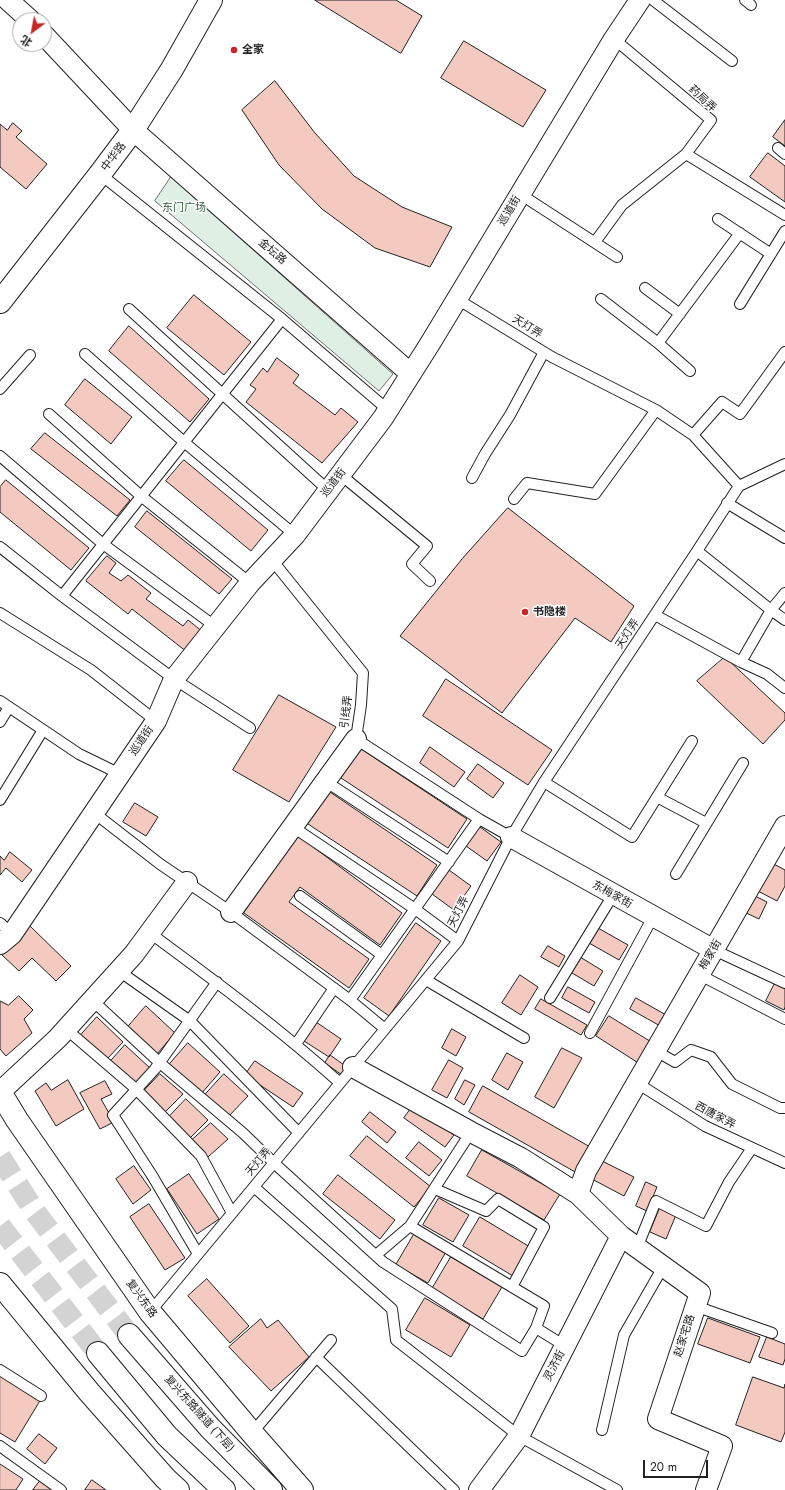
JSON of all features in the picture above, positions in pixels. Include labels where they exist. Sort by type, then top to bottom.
[{"type":"main road","name":"中华路","points":[[0,302],[133,130],[172,69],[211,0]]},
{"type":"main road","name":"复兴东路","points":[[0,1092],[9,1115],[150,1312],[302,1490]]},
{"type":"main road","points":[[2,1285],[89,1392],[168,1484]]},
{"type":"main road","name":"复兴东路隧道 (下层)","points":[[128,1335],[210,1428],[270,1490]]},
{"type":"main road","points":[[98,1353],[167,1436],[224,1490]]},
{"type":"street","points":[[8,0],[21,12]]},
{"type":"street","name":"巡道街","points":[[4,934],[93,812],[156,721],[174,679],[250,583],[295,535],[388,410],[614,39],[640,0]]},
{"type":"street","name":"金坛路","points":[[52,44],[133,130],[411,374]]},
{"type":"street","points":[[232,912],[356,739]]},
{"type":"street","name":"梅家街","points":[[578,1194],[586,1171],[785,826]]},
{"type":"street","name":"东梅家街","points":[[511,837],[714,950]]},
{"type":"street","points":[[0,1092],[66,1030],[119,971],[134,954],[187,882]]},
{"type":"street","name":"赵家宅路","points":[[353,1067],[521,1158],[578,1194],[621,1236],[700,1293],[658,1419],[722,1446],[706,1490]]},
{"type":"street","name":"灵济街","points":[[479,1490],[519,1436],[621,1236]]},
{"type":"lane","points":[[653,0],[732,61]]},
{"type":"lane","name":"药局弄","points":[[614,39],[711,120],[686,154]]},
{"type":"lane","points":[[595,242],[622,205],[686,154],[785,215]]},
{"type":"lane","points":[[100,174],[282,319],[388,410]]},
{"type":"lane","points":[[520,194],[617,257]]},
{"type":"lane","points":[[718,219],[771,254]]},
{"type":"lane","points":[[740,304],[785,231]]},
{"type":"lane","points":[[658,343],[740,233]]},
{"type":"lane","points":[[645,288],[680,314]]},
{"type":"lane","name":"天灯弄","points":[[150,1312],[458,941],[511,837],[544,782],[697,551],[738,486],[694,435],[656,410],[544,352],[457,298]]},
{"type":"lane","points":[[601,299],[658,343],[690,371]]},
{"type":"lane","points":[[129,309],[329,491]]},
{"type":"lane","points":[[62,596],[282,319]]},
{"type":"lane","points":[[472,478],[484,454],[510,415],[544,352]]},
{"type":"lane","points":[[694,435],[722,402],[740,414],[785,352]]},
{"type":"lane","points":[[0,388],[30,354]]},
{"type":"lane","points":[[85,354],[184,442],[295,535]]},
{"type":"lane","points":[[514,499],[527,483],[595,494],[656,410]]},
{"type":"lane","points":[[49,414],[141,496],[250,583]]},
{"type":"lane","points":[[0,456],[103,544],[216,627]]},
{"type":"lane","points":[[738,486],[785,464]]},
{"type":"lane","points":[[340,475],[427,546],[412,564],[430,581]]},
{"type":"lane","points":[[727,503],[785,538]]},
{"type":"lane","points":[[0,547],[62,596],[174,679],[250,728]]},
{"type":"lane","points":[[697,551],[785,620]]},
{"type":"lane","name":"引线弄","points":[[272,560],[363,673],[361,705],[356,739],[479,819],[511,837]]},
{"type":"lane","points":[[741,662],[771,610],[785,592]]},
{"type":"lane","points":[[0,613],[91,670],[156,721]]},
{"type":"lane","points":[[655,615],[741,662],[767,674],[785,688]]},
{"type":"lane","points":[[0,701],[79,754],[120,774]]},
{"type":"lane","points":[[0,722],[9,707]]},
{"type":"lane","points":[[0,800],[43,730]]},
{"type":"lane","points":[[544,782],[632,836],[692,740]]},
{"type":"lane","points":[[676,874],[743,763]]},
{"type":"lane","points":[[326,781],[449,862]]},
{"type":"lane","points":[[657,796],[706,823]]},
{"type":"lane","points":[[93,812],[160,864],[232,912],[350,1000],[385,1029]]},
{"type":"lane","points":[[350,1000],[479,819]]},
{"type":"lane","points":[[293,827],[415,909],[458,941]]},
{"type":"lane","points":[[550,998],[613,895]]},
{"type":"lane","points":[[300,896],[382,955]]},
{"type":"lane","points":[[590,1033],[653,917]]},
{"type":"lane","points":[[150,933],[217,982],[296,1044],[340,1083]]},
{"type":"lane","points":[[714,950],[785,983]]},
{"type":"lane","points":[[119,971],[190,1021],[299,1132]]},
{"type":"lane","points":[[700,974],[785,1019]]},
{"type":"lane","points":[[426,980],[524,1038]]},
{"type":"lane","points":[[198,1254],[153,1177],[113,1115],[160,1063],[217,982]]},
{"type":"lane","points":[[296,1044],[334,988]]},
{"type":"lane","points":[[92,1000],[160,1063],[243,1133],[383,1262],[522,1351],[536,1328],[544,1306],[410,1226]]},
{"type":"lane","points":[[66,1030],[136,1089],[201,1156],[232,1213]]},
{"type":"lane","points":[[656,1051],[674,1062],[692,1050],[711,1057],[732,1084],[780,1108],[785,1108]]},
{"type":"lane","name":"西唐家弄","points":[[637,1083],[705,1126],[785,1163]]},
{"type":"lane","points":[[376,1256],[410,1226],[471,1132]]},
{"type":"lane","points":[[637,1248],[656,1201],[706,1226],[729,1182],[752,1148]]},
{"type":"lane","points":[[254,1187],[392,1309],[396,1340],[519,1436],[614,1489]]},
{"type":"lane","points":[[435,1189],[486,1211],[498,1199],[544,1227],[512,1287]]},
{"type":"lane","points":[[602,1430],[624,1334],[663,1267]]},
{"type":"lane","points":[[695,1306],[772,1333]]},
{"type":"lane","points":[[536,1328],[565,1346]]},
{"type":"lane","points":[[252,1433],[331,1340]]},
{"type":"lane","points":[[316,1357],[454,1490]]},
{"type":"lane","points":[[0,1370],[41,1396]]},
{"type":"lane","points":[[0,1446],[61,1490]]},
{"type":"green space","name":"东门广场","points":[[171,177],[393,374],[379,391],[155,201]]},
{"type":"building","points":[[315,0],[396,0],[422,16],[401,53]]},
{"type":"building","points":[[464,41],[546,90],[523,127],[441,78]]},
{"type":"building","points":[[275,81],[315,133],[354,176],[402,207],[452,227],[430,267],[375,248],[322,209],[279,165],[242,110]]},
{"type":"building","points":[[785,120],[785,146],[773,137]]},
{"type":"building","points":[[13,123],[22,131],[16,137],[47,164],[26,189],[0,167],[0,124],[7,130]]},
{"type":"building","points":[[768,153],[785,166],[785,202],[750,177]]},
{"type":"building","points":[[194,295],[251,342],[224,375],[167,328]]},
{"type":"building","points":[[129,326],[209,399],[190,422],[109,351]]},
{"type":"building","points":[[277,358],[299,375],[293,383],[335,415],[341,408],[358,422],[322,463],[246,402],[256,389],[250,385],[263,368],[267,372]]},
{"type":"building","points":[[85,379],[132,417],[111,444],[65,405]]},
{"type":"building","points":[[45,433],[130,500],[117,516],[31,449]]},
{"type":"building","points":[[184,460],[268,530],[251,551],[166,481]]},
{"type":"building","points":[[6,480],[89,548],[71,570],[0,512],[0,487]]},
{"type":"building","name":"书隐楼","points":[[508,508],[634,606],[611,642],[575,618],[502,713],[400,636],[462,559]]},
{"type":"building","points":[[147,511],[232,579],[219,594],[135,527]]},
{"type":"building","points":[[107,556],[116,563],[109,573],[121,581],[128,575],[151,593],[146,599],[183,626],[188,620],[203,632],[187,652],[132,609],[128,614],[86,581]]},
{"type":"building","points":[[725,657],[785,713],[785,720],[763,744],[697,681]]},
{"type":"building","points":[[446,679],[552,750],[528,785],[423,716]]},
{"type":"building","points":[[279,695],[336,727],[289,802],[233,770]]},
{"type":"building","points":[[430,747],[465,772],[454,787],[420,763]]},
{"type":"building","points":[[361,749],[467,819],[448,848],[341,778]]},
{"type":"building","points":[[478,764],[504,783],[493,798],[467,779]]},
{"type":"building","points":[[330,792],[437,865],[417,896],[308,824]]},
{"type":"building","points":[[135,803],[158,817],[146,836],[123,822]]},
{"type":"building","points":[[480,827],[501,842],[487,861],[466,846]]},
{"type":"building","points":[[297,835],[402,913],[380,945],[300,887],[289,902],[369,959],[349,988],[244,913]]},
{"type":"building","points":[[10,852],[32,870],[22,882],[6,868],[0,875],[0,856],[4,860]]},
{"type":"building","points":[[770,862],[785,870],[785,886],[777,901],[756,890]]},
{"type":"building","points":[[449,870],[471,886],[454,910],[432,894]]},
{"type":"building","points":[[751,894],[767,902],[759,919],[742,911]]},
{"type":"building","points":[[416,923],[441,941],[389,1016],[364,998]]},
{"type":"building","points":[[30,926],[71,966],[56,981],[32,958],[19,971],[2,955]]},
{"type":"building","points":[[598,928],[628,945],[619,960],[589,943]]},
{"type":"building","points":[[548,946],[565,956],[559,967],[541,957]]},
{"type":"building","points":[[580,957],[603,971],[594,986],[572,973]]},
{"type":"building","points":[[520,975],[538,987],[521,1015],[502,1003]]},
{"type":"building","points":[[775,983],[785,988],[784,1010],[766,1001]]},
{"type":"building","points":[[568,987],[595,1002],[589,1013],[562,998]]},
{"type":"building","points":[[19,996],[33,1010],[24,1019],[32,1033],[6,1056],[0,1049],[0,1001],[8,1005]]},
{"type":"building","points":[[636,998],[668,1016],[662,1027],[630,1009]]},
{"type":"building","points":[[541,999],[587,1025],[581,1035],[535,1009]]},
{"type":"building","points":[[146,1006],[175,1033],[157,1054],[127,1028]]},
{"type":"building","points":[[609,1016],[653,1043],[640,1064],[596,1036]]},
{"type":"building","points":[[97,1017],[123,1042],[107,1059],[80,1036]]},
{"type":"building","points":[[316,1022],[341,1039],[329,1057],[304,1041]]},
{"type":"building","points":[[452,1029],[466,1037],[456,1056],[442,1048]]},
{"type":"building","points":[[188,1043],[220,1072],[201,1094],[168,1066]]},
{"type":"building","points":[[125,1045],[150,1068],[135,1085],[110,1062]]},
{"type":"building","points":[[562,1048],[582,1058],[554,1108],[535,1097]]},
{"type":"building","points":[[507,1053],[523,1062],[508,1090],[492,1080]]},
{"type":"building","points":[[330,1055],[347,1067],[342,1075],[325,1063]]},
{"type":"building","points":[[449,1060],[463,1068],[447,1098],[432,1090]]},
{"type":"building","points":[[255,1061],[303,1093],[293,1107],[245,1075]]},
{"type":"building","points":[[160,1074],[183,1094],[164,1113],[143,1092]]},
{"type":"building","points":[[224,1074],[248,1096],[228,1117],[203,1097]]},
{"type":"building","points":[[68,1080],[84,1109],[56,1126],[35,1091],[46,1083],[51,1090]]},
{"type":"building","points":[[465,1080],[475,1085],[464,1105],[455,1099]]},
{"type":"building","points":[[105,1081],[112,1094],[101,1099],[114,1122],[100,1129],[80,1093]]},
{"type":"building","points":[[483,1086],[592,1148],[577,1173],[469,1112]]},
{"type":"building","points":[[186,1099],[208,1120],[189,1139],[168,1118]]},
{"type":"building","points":[[413,1106],[454,1135],[445,1147],[404,1118]]},
{"type":"building","points":[[370,1112],[396,1132],[387,1143],[362,1122]]},
{"type":"building","points":[[211,1123],[228,1139],[208,1157],[191,1141]]},
{"type":"building","points":[[367,1136],[431,1187],[414,1207],[350,1156]]},
{"type":"building","points":[[419,1142],[442,1160],[429,1176],[406,1158]]},
{"type":"building","points":[[482,1150],[560,1194],[544,1220],[467,1176]]},
{"type":"building","points":[[598,1159],[634,1177],[624,1196],[588,1177]]},
{"type":"building","points":[[134,1166],[151,1190],[133,1204],[116,1179]]},
{"type":"building","points":[[189,1174],[219,1219],[197,1234],[167,1189]]},
{"type":"building","points":[[338,1175],[395,1220],[380,1239],[323,1194]]},
{"type":"building","points":[[646,1182],[657,1187],[647,1211],[636,1206]]},
{"type":"building","points":[[439,1198],[469,1215],[453,1242],[423,1225]]},
{"type":"building","points":[[149,1204],[185,1258],[165,1270],[130,1217]]},
{"type":"building","points":[[660,1208],[676,1215],[666,1239],[650,1232]]},
{"type":"building","points":[[480,1217],[530,1247],[513,1276],[463,1246]]},
{"type":"building","points":[[416,1231],[447,1250],[428,1283],[396,1265]]},
{"type":"building","points":[[451,1257],[502,1287],[483,1319],[432,1289]]},
{"type":"building","points":[[207,1279],[249,1326],[230,1343],[188,1296]]},
{"type":"building","points":[[425,1298],[470,1325],[451,1357],[406,1330]]},
{"type":"building","points":[[708,1318],[760,1337],[750,1363],[698,1344]]},
{"type":"building","points":[[261,1319],[267,1328],[278,1320],[309,1357],[271,1391],[229,1347]]},
{"type":"building","points":[[767,1337],[785,1344],[785,1359],[783,1365],[759,1357]]},
{"type":"building","points":[[0,1375],[41,1399],[15,1442],[0,1433]]},
{"type":"building","points":[[753,1377],[784,1388],[785,1384],[785,1432],[781,1442],[736,1425]]},
{"type":"building","points":[[39,1434],[57,1448],[45,1464],[27,1449]]},
{"type":"building","points":[[0,1464],[23,1479],[16,1490],[0,1490]]},
{"type":"building","points":[[92,1480],[106,1490],[85,1490]]},
{"type":"building","points":[[40,1481],[53,1490],[33,1490]]},
{"type":"tunnel","points":[[0,1157],[35,1212],[129,1335]]},
{"type":"tunnel","points":[[0,1226],[98,1353]]},
{"type":"place","name":"全家","points":[[234,50]]},
{"type":"place","name":"书隐楼","points":[[525,612]]}]
